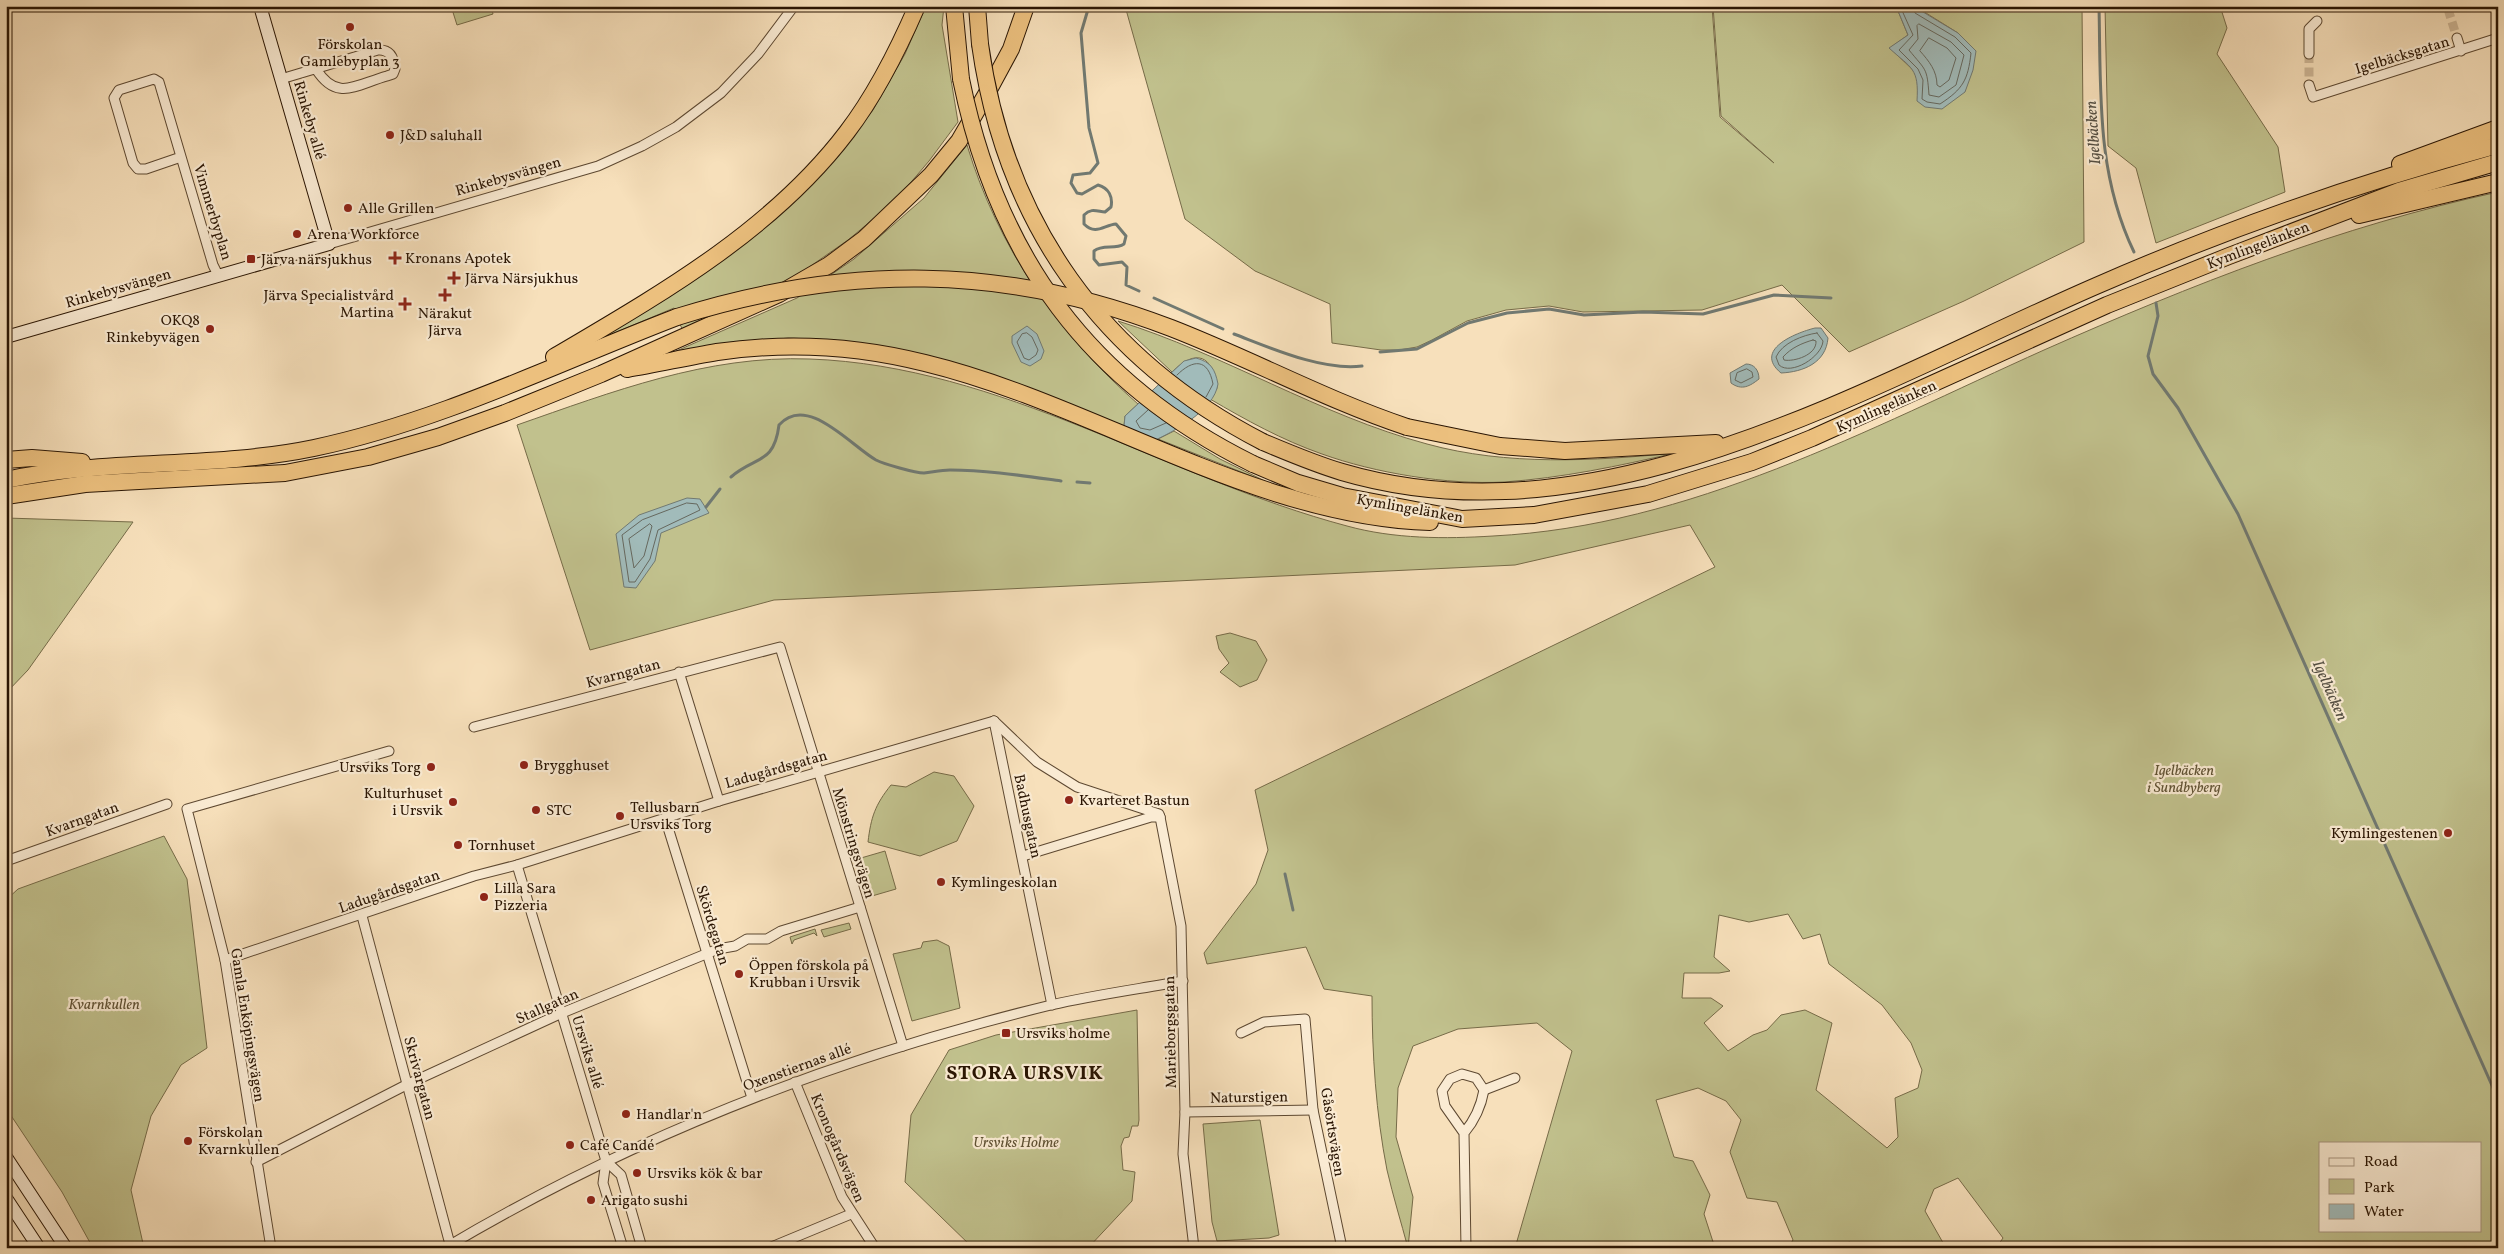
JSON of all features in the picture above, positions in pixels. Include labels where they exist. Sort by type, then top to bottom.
[{"type":"highway","points":[[498,390],[602,329],[712,258],[753,227],[796,188],[847,132],[871,96],[899,47],[917,6]]},
{"type":"highway","name":"Kymlingelänken","points":[[954,6],[960,79],[978,152],[1000,209],[1020,249],[1056,305],[1107,364],[1137,390],[1193,431],[1253,464],[1298,483],[1342,496],[1462,519],[1534,515],[1585,507],[1648,494],[1698,480],[1812,438],[2170,279],[2399,191],[2498,162]]},
{"type":"highway","name":"Kymlingelänken","points":[[977,6],[980,44],[990,105],[1001,142],[1026,206],[1060,266],[1100,318],[1124,345],[1153,371],[1208,411],[1263,442],[1343,472],[1373,480],[1425,488],[1494,490],[1556,486],[1633,472],[1743,441],[1873,388],[2030,315],[2161,258],[2308,203],[2498,145]]},
{"type":"highway","points":[[6,496],[85,484],[275,474],[368,457],[471,426],[600,374],[780,294],[829,265],[864,240],[925,182],[959,141],[1011,49],[1026,6]]},
{"type":"highway","points":[[2308,203],[2426,153],[2498,128]]},
{"type":"highway","points":[[2301,229],[2498,182]]},
{"type":"highway","points":[[6,480],[53,471],[242,457],[312,448],[370,434],[498,390],[608,343],[677,317],[742,298],[842,281],[878,278],[935,278],[1009,285],[1077,298],[1139,316],[1203,342],[1335,401],[1407,427],[1500,446],[1565,451],[1743,441]]},
{"type":"highway","points":[[600,374],[717,352],[798,347],[853,350],[892,356],[958,372],[1030,395],[1246,482],[1329,508],[1365,516],[1404,521],[1433,522],[1462,519]]},
{"type":"highway","points":[[6,460],[32,458],[66,459],[102,466]]},
{"type":"highway","points":[[6,502],[35,491]]},
{"type":"street","name":"Rinkeby allé","points":[[260,6],[329,244]]},
{"type":"street","name":"Rinkebysvängen","points":[[6,337],[598,166],[642,146],[676,127],[721,93],[758,54],[794,6]]},
{"type":"street","points":[[2309,54],[2308,29],[2317,21]]},
{"type":"street","points":[[2457,38],[2461,51]]},
{"type":"street","name":"Igelbäcksgatan","points":[[2309,85],[2313,97],[2498,38]]},
{"type":"street","points":[[281,79],[316,69],[384,50],[390,53],[396,69],[387,76],[342,89],[329,86],[316,69]]},
{"type":"street","name":"Vimmerbyplan","points":[[182,157],[146,169],[138,169],[133,163],[114,98],[119,90],[154,79],[159,82],[182,157],[213,265],[218,276]]},
{"type":"street","name":"Kvarngatan","points":[[474,727],[780,647]]},
{"type":"street","name":"Mönstringsvägen","points":[[780,647],[903,1046]]},
{"type":"street","points":[[679,672],[719,801]]},
{"type":"street","points":[[994,721],[1038,762],[1077,787],[1133,804],[1159,814],[1160,817]]},
{"type":"street","name":"Ladugårdsgatan","points":[[225,960],[362,916],[474,876],[517,865],[818,771],[994,721]]},
{"type":"street","name":"Badhusgatan","points":[[994,721],[1052,1005]]},
{"type":"street","name":"Gamla Enköpingsvägen","points":[[271,1248],[225,960],[187,809],[389,751]]},
{"type":"street","name":"Kvarngatan","points":[[6,861],[166,804]]},
{"type":"street","points":[[1023,856],[1151,817],[1160,817]]},
{"type":"street","name":"Marieborgsgatan","points":[[1160,817],[1181,926],[1185,1112],[1183,1154],[1194,1248]]},
{"type":"street","name":"Skördegatan","points":[[665,818],[752,1098]]},
{"type":"street","name":"Ursviks allé","points":[[517,865],[606,1161],[603,1183],[623,1248]]},
{"type":"street","name":"Stallgatan","points":[[256,1162],[408,1084],[562,1013],[718,949],[735,946],[747,939],[767,939],[781,931],[860,907]]},
{"type":"street","name":"Skrivargatan","points":[[362,916],[408,1084],[449,1247]]},
{"type":"street","name":"Oxenstiernas allé","points":[[449,1247],[527,1200],[606,1161],[752,1098],[795,1082],[903,1046],[1052,1005],[1183,981]]},
{"type":"street","name":"Gåsörtsvägen","points":[[1241,1033],[1264,1022],[1305,1019],[1313,1110],[1342,1248]]},
{"type":"street","points":[[1464,1134],[1475,1120],[1482,1104],[1484,1090],[1476,1078],[1462,1074],[1450,1079],[1442,1091],[1445,1106],[1464,1134],[1466,1248]]},
{"type":"street","points":[[1484,1090],[1514,1078]]},
{"type":"street","name":"Kronogårdsvägen","points":[[795,1082],[833,1178],[851,1214],[875,1248]]},
{"type":"street","name":"Naturstigen","points":[[1185,1112],[1313,1110]]},
{"type":"street","points":[[6,1157],[66,1248]]},
{"type":"street","name":"Ursviks allé","points":[[606,1161],[621,1175],[642,1248]]},
{"type":"street","points":[[6,1198],[39,1248]]},
{"type":"street","points":[[612,1210],[629,1203]]},
{"type":"street","points":[[769,1248],[780,1246],[851,1214]]},
{"type":"green space","points":[[451,6],[491,6],[493,14],[457,25]]},
{"type":"green space","points":[[926,6],[944,6],[942,25],[958,122],[929,161],[895,201],[848,240],[792,279],[682,329],[674,308],[607,336],[605,333],[789,206],[836,159],[873,110],[905,54]]},
{"type":"green space","points":[[1125,6],[1712,6],[1720,117],[1774,163],[1721,116],[1713,6],[1896,6],[1908,35],[1890,48],[1914,71],[1918,81],[1958,33],[1918,8],[1918,6],[2082,6],[2084,242],[1964,301],[1849,352],[1782,285],[1702,310],[1583,312],[1549,306],[1506,310],[1467,321],[1417,347],[1399,350],[1381,350],[1332,343],[1330,304],[1255,271],[1185,219]]},
{"type":"green space","points":[[2105,6],[2220,6],[2227,28],[2217,54],[2278,147],[2285,192],[2156,243],[2136,168],[2108,146]]},
{"type":"green space","points":[[967,145],[980,183],[996,219],[1034,287],[1082,348],[1138,404],[1125,416],[1124,426],[1037,391],[835,340],[788,338],[717,346],[665,356],[797,298],[854,259],[924,198]]},
{"type":"green space","name":"Igelbäcken i Sundbyberg","points":[[2498,192],[2498,1248],[1996,1248],[2003,1238],[1958,1178],[1934,1189],[1925,1211],[1946,1248],[1853,1248],[1850,1242],[1826,1248],[1788,1248],[1793,1240],[1777,1202],[1747,1198],[1730,1152],[1741,1120],[1726,1101],[1698,1088],[1656,1100],[1674,1157],[1693,1161],[1710,1195],[1704,1214],[1715,1248],[1515,1248],[1572,1051],[1537,1023],[1458,1029],[1413,1046],[1398,1088],[1396,1137],[1413,1197],[1408,1248],[1387,1170],[1377,1106],[1372,996],[1324,989],[1306,947],[1207,964],[1204,953],[1256,884],[1268,850],[1255,790],[1715,567],[1690,525],[1515,565],[774,600],[590,650],[517,425],[588,400],[661,378],[697,369],[734,363],[772,359],[810,359],[881,366],[949,381],[1017,402],[1214,481],[1280,505],[1347,526],[1401,536],[1457,538],[1493,536],[1566,528],[1637,514],[1708,494],[1844,441],[2044,350],[2211,280],[2267,259],[2381,222]],"holes":[[[1788,914],[1803,939],[1820,934],[1829,964],[1882,1005],[1911,1043],[1922,1070],[1918,1088],[1895,1098],[1898,1137],[1887,1148],[1816,1090],[1832,1023],[1805,1010],[1781,1015],[1767,1030],[1753,1035],[1728,1051],[1704,1023],[1723,1006],[1711,998],[1682,998],[1684,973],[1719,973],[1730,971],[1714,957],[1719,915],[1749,922]]]},
{"type":"green space","points":[[1118,321],[1196,350],[1348,417],[1387,432],[1427,444],[1457,451],[1519,459],[1613,458],[1675,453],[1590,471],[1504,482],[1459,482],[1365,467],[1322,454],[1278,436],[1210,399],[1217,388],[1212,368],[1207,362],[1196,358],[1189,360],[1172,372]]},
{"type":"green space","points":[[1174,431],[1220,459],[1269,483],[1158,439]]},
{"type":"green space","points":[[6,518],[133,522],[28,670],[6,693]]},
{"type":"green space","points":[[1230,633],[1256,641],[1267,660],[1257,680],[1240,687],[1220,672],[1229,663],[1219,649],[1216,636]]},
{"type":"green space","points":[[934,772],[954,776],[974,806],[957,841],[920,856],[868,842],[875,812],[891,785],[906,787]]},
{"type":"green space","name":"Kvarnkullen","points":[[164,836],[187,879],[207,1048],[181,1065],[151,1116],[131,1190],[144,1248],[93,1248],[62,1192],[6,1108],[6,900],[18,889]]},
{"type":"green space","points":[[885,851],[896,889],[872,896],[861,858]]},
{"type":"green space","points":[[849,923],[851,929],[824,937],[821,930]]},
{"type":"green space","points":[[815,929],[817,936],[814,933],[794,940],[792,944],[790,937]]},
{"type":"green space","points":[[937,940],[949,946],[960,1008],[912,1021],[893,954],[921,948],[923,942]]},
{"type":"green space","name":"Ursviks Holme","points":[[1137,1010],[1139,1120],[1138,1126],[1132,1126],[1129,1137],[1124,1138],[1121,1146],[1123,1170],[1135,1172],[1132,1201],[1088,1248],[973,1248],[905,1182],[911,1115],[949,1050],[996,1035]]},
{"type":"green space","points":[[1260,1120],[1279,1235],[1269,1238],[1217,1241],[1212,1222],[1203,1124]]},
{"type":"water","points":[[1896,6],[1918,6],[1918,9],[1958,33],[1976,51],[1973,70],[1965,92],[1942,109],[1925,107],[1917,101],[1915,75],[1908,65],[1889,48],[1908,35]]},
{"type":"water","points":[[1027,326],[1037,334],[1044,351],[1041,359],[1030,366],[1021,362],[1012,343],[1012,336]]},
{"type":"water","points":[[1815,328],[1821,328],[1828,338],[1823,354],[1818,360],[1805,368],[1781,373],[1774,365],[1772,357],[1774,350],[1788,338]]},
{"type":"water","points":[[1196,358],[1212,367],[1218,384],[1215,394],[1201,412],[1170,433],[1151,442],[1124,426],[1125,416],[1184,361]]},
{"type":"water","points":[[1746,364],[1756,368],[1759,379],[1746,387],[1739,387],[1731,383],[1730,373]]},
{"type":"water","points":[[687,498],[700,499],[709,513],[661,533],[655,561],[636,588],[624,587],[616,534],[639,515]]},
{"type":"waterway","points":[[1089,6],[1081,33],[1089,128],[1098,163],[1090,173],[1073,175],[1071,183],[1077,193],[1082,194],[1098,185],[1105,188],[1109,193],[1111,207],[1105,212],[1089,211],[1084,215],[1084,224],[1096,230],[1116,224],[1126,236],[1124,244],[1120,246],[1101,248],[1094,251],[1094,259],[1099,265],[1122,262],[1127,267],[1126,285],[1139,291]]},
{"type":"waterway","name":"Igelbäcken","points":[[2099,6],[2101,101],[2107,162],[2113,192],[2134,252]]},
{"type":"waterway","points":[[1380,352],[1417,349],[1468,323],[1507,313],[1549,309],[1584,315],[1643,312],[1703,314],[1774,295],[1831,298]]},
{"type":"waterway","points":[[1154,298],[1223,329]]},
{"type":"waterway","name":"Igelbäcken","points":[[2156,303],[2158,316],[2148,356],[2153,374],[2178,408],[2238,514],[2494,1090],[2498,1094]]},
{"type":"waterway","points":[[1234,334],[1280,352],[1314,362],[1347,367],[1362,366]]},
{"type":"waterway","points":[[731,477],[768,453],[773,447],[779,425],[790,417],[802,415],[815,418],[829,425],[876,460],[907,470],[924,473],[947,470],[978,471],[1061,481]]},
{"type":"waterway","points":[[1077,482],[1090,483]]},
{"type":"waterway","points":[[706,507],[720,489]]},
{"type":"waterway","points":[[1285,874],[1293,910]]},
{"type":"tunnel","points":[[2448,9],[2457,38]]},
{"type":"tunnel","points":[[2309,54],[2309,85]]},
{"type":"place","name":"Förskolan Gamlebyplan 3","points":[[350,27]]},
{"type":"place","name":"J&D saluhall","points":[[390,135]]},
{"type":"place","name":"Alle Grillen","points":[[348,208]]},
{"type":"place","name":"Arena Workforce","points":[[297,234]]},
{"type":"place","name":"Kronans Apotek","points":[[395,258]]},
{"type":"place","name":"Järva närsjukhus","points":[[251,259]]},
{"type":"place","name":"Järva Närsjukhus","points":[[454,278]]},
{"type":"place","name":"Närakut Järva","points":[[445,295]]},
{"type":"place","name":"Järva Specialistvård Martina","points":[[405,304]]},
{"type":"place","name":"OKQ8 Rinkebyvägen","points":[[210,329]]},
{"type":"place","name":"Brygghuset","points":[[524,765]]},
{"type":"place","name":"Ursviks Torg","points":[[431,767]]},
{"type":"place","name":"Kvarteret Bastun","points":[[1069,800]]},
{"type":"place","name":"Kulturhuset i Ursvik","points":[[453,802]]},
{"type":"place","name":"STC","points":[[536,810]]},
{"type":"place","name":"Tellusbarn Ursviks Torg","points":[[620,816]]},
{"type":"place","name":"Kymlingestenen","points":[[2448,833]]},
{"type":"place","name":"Tornhuset","points":[[458,845]]},
{"type":"place","name":"Kymlingeskolan","points":[[941,882]]},
{"type":"place","name":"Lilla Sara Pizzeria","points":[[484,897]]},
{"type":"place","name":"Öppen förskola på Krubban i Ursvik","points":[[739,974]]},
{"type":"place","name":"Ursviks holme","points":[[1006,1033]]},
{"type":"place","name":"Handlar'n","points":[[626,1114]]},
{"type":"place","name":"Förskolan Kvarnkullen","points":[[188,1141]]},
{"type":"place","name":"Café Candé","points":[[570,1145]]},
{"type":"place","name":"Ursviks kök & bar","points":[[637,1173]]},
{"type":"place","name":"Arigato sushi","points":[[591,1200]]},
{"type":"district","name":"STORA URSVIK","points":[[1025,1072]]}]
